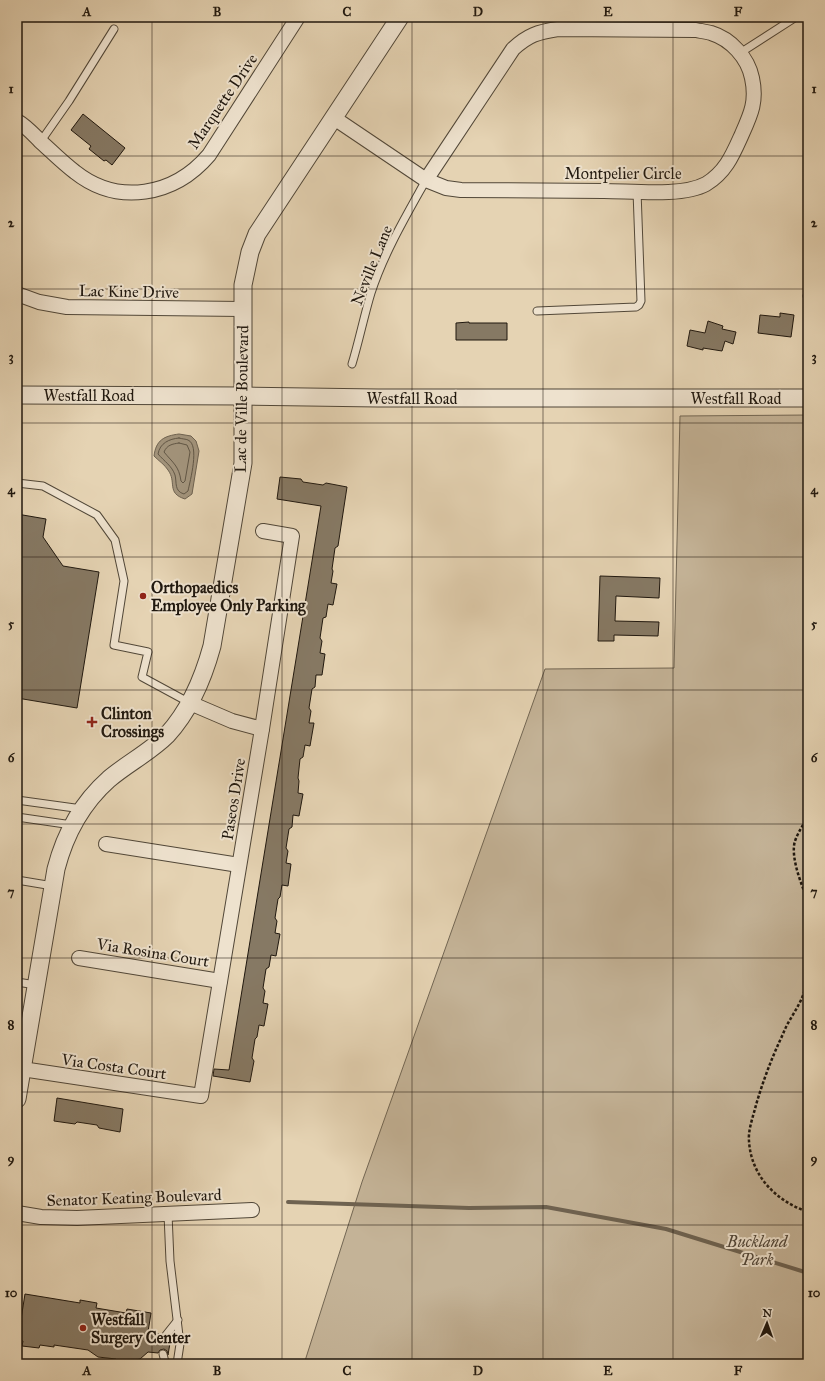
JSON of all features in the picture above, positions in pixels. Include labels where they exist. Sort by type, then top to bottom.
[{"type":"street","name":"Marquette Drive","points":[[17,121],[27,128],[75,172],[91,183],[108,190],[127,192],[146,192],[167,186],[186,176],[200,165],[209,155],[298,17]]},
{"type":"street","name":"Lac de Ville Boulevard","points":[[17,1100],[53,886],[61,851],[72,825],[93,795],[109,779],[155,746],[177,724],[190,703],[206,668],[212,646],[243,463],[243,285],[246,266],[257,234],[400,17]]},
{"type":"street","name":"Montpelier Circle","points":[[334,118],[426,180],[446,188],[461,190],[677,192],[697,188],[722,172],[728,164],[752,110],[754,101],[752,77],[749,68],[740,53],[724,38],[711,33],[696,30],[558,29],[530,35],[513,49],[426,180]]},
{"type":"street","name":"Lac Kine Drive","points":[[17,294],[39,302],[67,307],[242,309]]},
{"type":"street","name":"Westfall Road","points":[[17,395],[378,398],[808,398]]},
{"type":"street","name":"Paseos Drive","points":[[201,1096],[240,865],[292,536],[263,530]]},
{"type":"street","points":[[190,703],[232,721],[262,729]]},
{"type":"street","points":[[106,844],[240,865]]},
{"type":"street","name":"Via Rosina Court","points":[[79,958],[220,981]]},
{"type":"street","name":"Via Costa Court","points":[[22,1070],[201,1096]]},
{"type":"street","name":"Senator Keating Boulevard","points":[[17,1213],[40,1217],[77,1218],[252,1210]]},
{"type":"lane","points":[[740,53],[796,17]]},
{"type":"lane","points":[[40,141],[70,101],[114,29]]},
{"type":"lane","name":"Neville Lane","points":[[352,364],[371,293],[382,264],[407,213],[426,180]]},
{"type":"lane","points":[[537,311],[636,307],[639,305],[641,301],[637,192]]},
{"type":"lane","points":[[17,483],[43,486],[97,515],[115,540],[124,581],[114,645],[148,652],[142,677],[190,703]]},
{"type":"lane","points":[[17,800],[83,809]]},
{"type":"lane","points":[[17,817],[72,825]]},
{"type":"lane","points":[[17,880],[53,886]]},
{"type":"lane","points":[[17,982],[36,985]]},
{"type":"lane","points":[[168,1214],[170,1261],[180,1344],[177,1364]]},
{"type":"lane","points":[[166,1335],[178,1320]]},
{"type":"lane","points":[[163,1354],[165,1362],[168,1364]]},
{"type":"path","points":[[808,816],[797,835],[794,848],[797,871],[808,902]]},
{"type":"path","points":[[808,981],[800,1003],[784,1032],[770,1063],[752,1120],[749,1140],[752,1159],[757,1171],[772,1192],[787,1203],[808,1212]]},
{"type":"green space","name":"Buckland Park","points":[[808,415],[808,1364],[304,1364],[362,1182],[545,669],[674,668],[680,416]]},
{"type":"water","points":[[179,434],[191,436],[196,441],[199,451],[192,494],[185,499],[176,494],[173,487],[171,474],[154,456],[157,446],[162,440],[169,436]]},
{"type":"building","points":[[83,114],[125,148],[112,165],[106,160],[104,161],[89,149],[91,146],[71,130]]},
{"type":"building","points":[[780,313],[794,315],[791,337],[758,333],[760,315],[780,317]]},
{"type":"building","points":[[708,321],[723,326],[722,329],[736,332],[733,344],[725,341],[722,351],[703,348],[703,350],[687,346],[690,330],[705,333]]},
{"type":"building","points":[[456,323],[507,323],[507,340],[456,340]]},
{"type":"building","points":[[280,477],[301,479],[303,482],[323,485],[326,483],[347,487],[338,546],[335,548],[332,569],[331,583],[337,584],[333,605],[328,604],[326,617],[323,618],[320,638],[322,641],[320,653],[325,654],[322,675],[316,675],[315,687],[312,689],[309,708],[311,711],[309,723],[314,723],[310,746],[305,745],[303,757],[300,759],[298,793],[303,794],[299,816],[293,815],[292,827],[289,829],[286,848],[288,851],[286,863],[291,864],[288,886],[282,885],[280,897],[278,899],[275,918],[277,921],[275,933],[280,934],[276,956],[271,955],[269,967],[266,969],[263,988],[265,991],[263,1003],[268,1004],[264,1026],[259,1025],[257,1037],[255,1039],[252,1058],[254,1061],[250,1082],[213,1076],[214,1069],[229,1070],[321,506],[277,499]]},
{"type":"building","points":[[17,514],[46,519],[43,537],[63,566],[99,572],[77,708],[17,698]]},
{"type":"building","points":[[600,576],[660,578],[659,598],[616,596],[615,621],[659,622],[658,636],[614,635],[614,641],[598,641]]},
{"type":"building","points":[[57,1098],[123,1109],[120,1132],[99,1128],[97,1125],[54,1121]]},
{"type":"building","name":"Westfall Surgery Center","points":[[25,1294],[80,1303],[80,1300],[97,1303],[96,1308],[126,1313],[127,1309],[151,1313],[148,1332],[161,1334],[165,1340],[171,1337],[168,1355],[167,1351],[164,1349],[160,1350],[158,1353],[148,1352],[140,1359],[128,1362],[127,1364],[115,1364],[116,1359],[98,1357],[88,1350],[54,1345],[54,1347],[40,1345],[39,1348],[22,1346],[23,1341],[17,1340],[17,1318],[21,1319]]},
{"type":"waterway","points":[[288,1202],[469,1208],[546,1207],[666,1229],[808,1273]]},
{"type":"place","name":"Orthopaedics Employee Only Parking","points":[[143,596]]},
{"type":"place","name":"Clinton Crossings","points":[[92,722]]},
{"type":"place","name":"Westfall Surgery Center","points":[[83,1328]]}]
